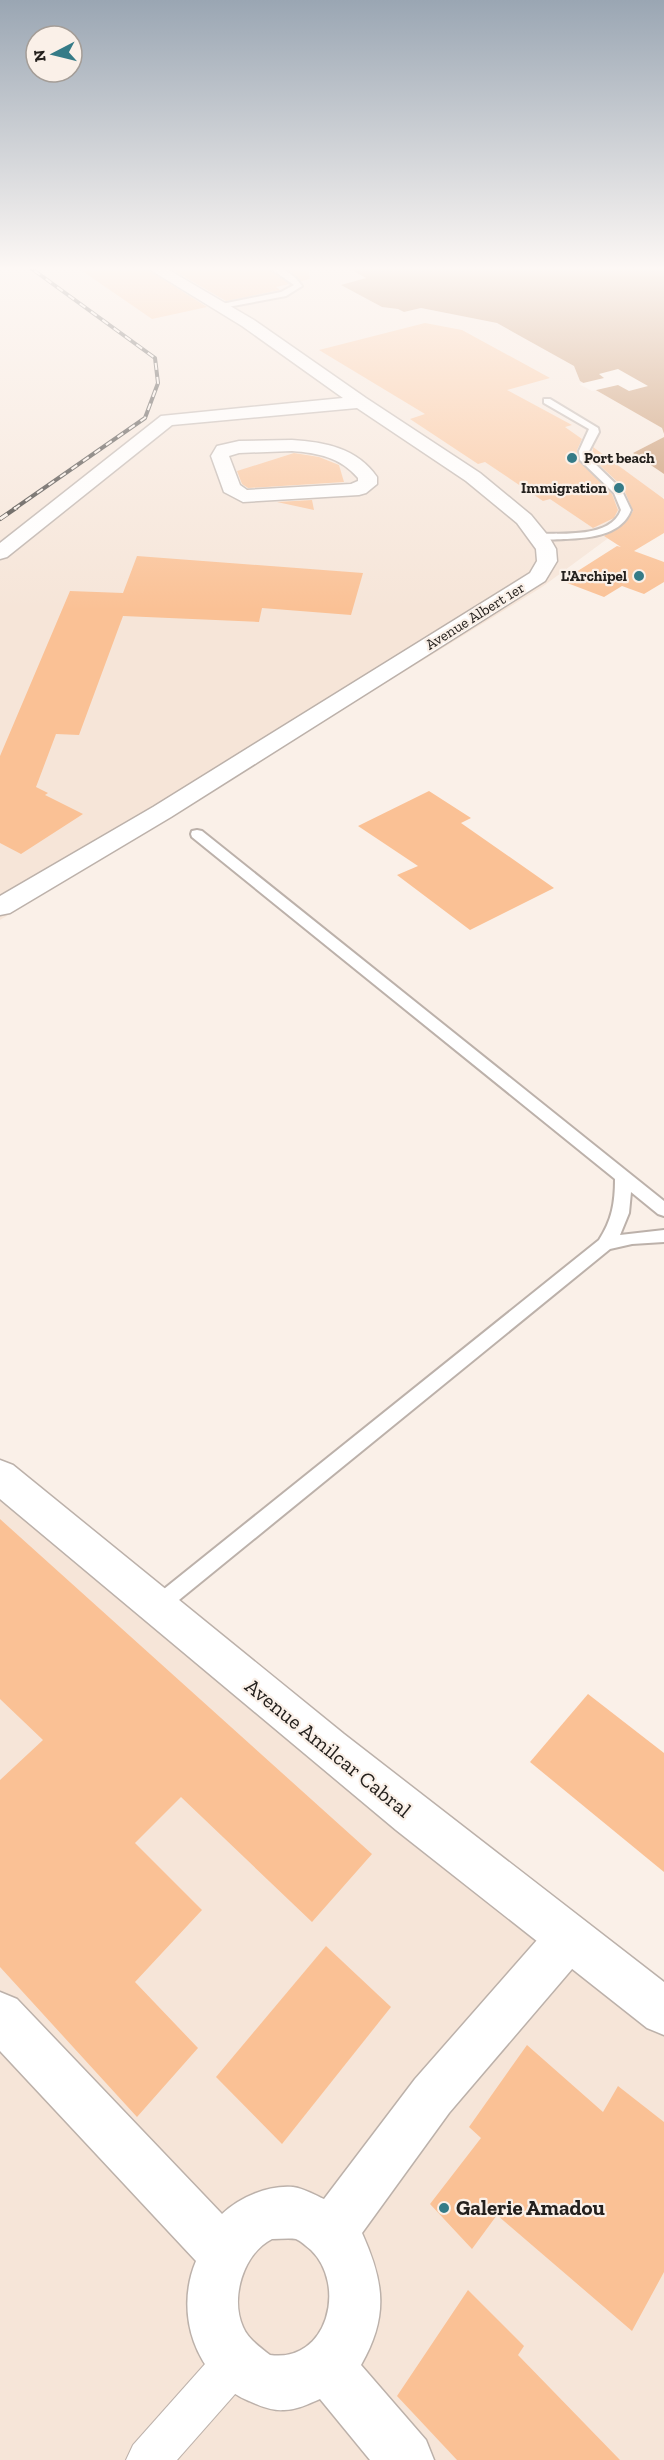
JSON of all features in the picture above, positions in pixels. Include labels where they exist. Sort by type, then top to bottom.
[{"type":"street","name":"Avenue Albert 1er","points":[[0,907],[162,812],[538,577],[547,561],[546,549],[524,519],[473,477],[330,381]]},
{"type":"street","points":[[0,553],[161,424],[175,418],[360,402]]},
{"type":"street","points":[[198,416],[239,447],[304,447],[333,451],[360,465],[368,477],[367,484],[351,490],[243,496],[231,488],[220,456],[224,450],[239,447]]},
{"type":"street","name":"Avenue Amilcar Cabral","points":[[0,1476],[240,1677],[568,1939],[664,2011]]},
{"type":"street","points":[[330,2234],[432,2096],[568,1939]]},
{"type":"street","points":[[0,2016],[224,2253]]},
{"type":"street","points":[[294,2213],[320,2224],[330,2234],[340,2245],[353,2275],[355,2308],[347,2340],[327,2366],[302,2382],[272,2384],[246,2372],[225,2349],[213,2317],[213,2284],[224,2253],[243,2229],[267,2215],[294,2213]]},
{"type":"street","points":[[148,2460],[236,2361]]},
{"type":"street","points":[[327,2366],[406,2460]]},
{"type":"lane","points":[[539,537],[609,531],[619,525],[624,517],[625,507],[621,496],[585,460],[584,451],[594,432],[592,428],[547,401]]},
{"type":"lane","points":[[197,834],[664,1210]]},
{"type":"lane","points":[[156,1607],[605,1244],[620,1222],[624,1199],[623,1177]]},
{"type":"lane","points":[[605,1244],[632,1238],[664,1236]]},
{"type":"shaded area","points":[[0,381],[580,381],[662,428],[664,437],[633,453],[664,474],[664,497],[542,587],[0,920]]},
{"type":"shaded area","points":[[580,381],[664,381],[664,434],[662,428]]},
{"type":"shaded area","points":[[664,437],[664,474],[633,453]]},
{"type":"shaded area","points":[[0,1483],[664,2035],[664,2460],[0,2460]]},
{"type":"pier","points":[[592,381],[639,381],[648,386],[629,391],[618,385],[592,391],[579,384]]},
{"type":"building","points":[[370,381],[540,381],[507,390],[572,425],[565,427],[582,439],[577,450],[578,460],[612,494],[618,510],[614,518],[593,528],[550,499],[543,501],[485,462],[478,464],[410,419],[425,414]]},
{"type":"building","points":[[593,447],[664,499],[664,533],[634,551],[664,562],[664,582],[644,594],[622,586],[604,597],[562,581],[617,546],[621,547],[604,536],[626,522],[633,511],[623,487],[592,458]]},
{"type":"building","points":[[294,453],[319,457],[339,465],[344,482],[248,488],[242,484],[237,471]]},
{"type":"building","points":[[312,500],[314,510],[277,502]]},
{"type":"building","points":[[137,556],[363,573],[351,615],[262,608],[259,622],[123,616],[79,735],[56,734],[36,787],[48,793],[45,795],[83,814],[21,854],[0,843],[0,756],[70,591],[123,593]]},
{"type":"building","points":[[429,791],[471,818],[461,823],[554,888],[470,930],[397,875],[418,866],[358,826]]},
{"type":"building","points":[[0,1519],[372,1854],[312,1922],[181,1797],[135,1843],[202,1910],[135,1982],[198,2048],[137,2117],[0,1967],[0,1780],[43,1740],[0,1699]]},
{"type":"building","points":[[588,1694],[664,1753],[664,1872],[530,1762]]},
{"type":"building","points":[[326,1946],[391,2007],[282,2144],[216,2077]]},
{"type":"building","points":[[527,2045],[603,2112],[618,2086],[664,2122],[664,2272],[632,2331],[497,2215],[472,2249],[430,2204],[481,2138],[469,2127]]},
{"type":"building","points":[[468,2290],[524,2346],[518,2355],[620,2460],[457,2460],[397,2396]]},
{"type":"railway","points":[[14,509],[145,418],[158,381]]},
{"type":"railway","points":[[0,519],[16,508]]},
{"type":"place","name":"Port beach","points":[[572,458]]},
{"type":"place","name":"Immigration","points":[[619,488]]},
{"type":"place","name":"L'Archipel","points":[[639,576]]},
{"type":"place","name":"Galerie Amadou","points":[[444,2208]]}]
